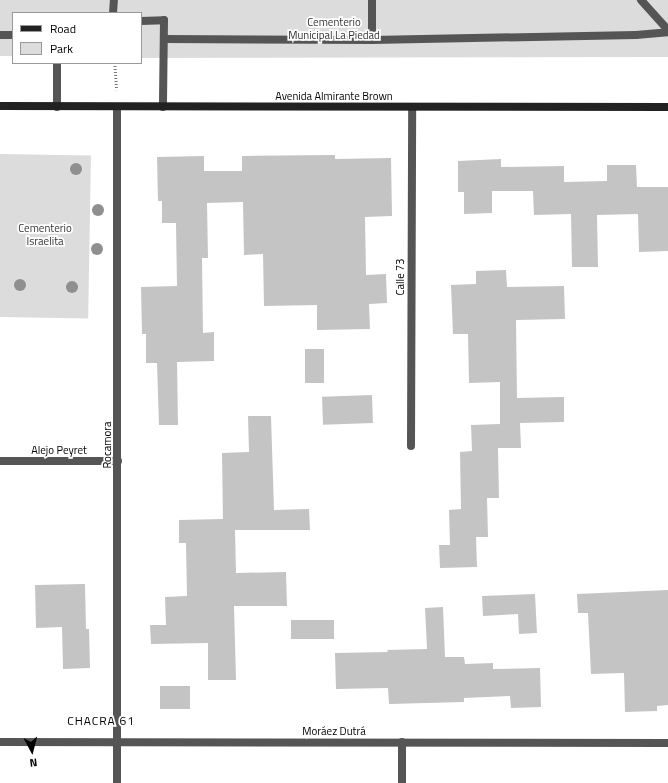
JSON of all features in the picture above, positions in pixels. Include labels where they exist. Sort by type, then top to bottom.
[{"type":"main road","name":"Avenida Almirante Brown","points":[[0,106],[668,107]]},
{"type":"street","points":[[114,0],[114,12]]},
{"type":"street","points":[[372,0],[372,40]]},
{"type":"street","points":[[641,0],[668,31]]},
{"type":"street","points":[[142,21],[164,20],[163,107]]},
{"type":"street","points":[[164,39],[372,40],[636,35],[668,31]]},
{"type":"street","points":[[0,35],[12,35]]},
{"type":"street","points":[[57,64],[57,107]]},
{"type":"street","name":"Rocamora","points":[[117,107],[117,783]]},
{"type":"street","name":"Calle 73","points":[[411,446],[412,107]]},
{"type":"street","name":"Alejo Peyret","points":[[0,461],[118,461]]},
{"type":"street","name":"Moráez Dutrá","points":[[0,742],[668,743]]},
{"type":"street","points":[[402,742],[402,783]]},
{"type":"path","points":[[115,64],[116,73]]},
{"type":"green space","name":"Cementerio Municipal La Piedad","points":[[0,0],[668,0],[668,57],[142,58],[142,12],[12,12],[12,56],[0,56]]},
{"type":"green space","name":"Cementerio Israelita","points":[[0,154],[91,156],[88,319],[0,317]]},
{"type":"building","points":[[335,155],[335,159],[391,158],[392,216],[365,217],[366,275],[386,274],[387,303],[369,304],[370,329],[317,330],[317,305],[264,306],[263,254],[244,255],[243,202],[207,203],[208,258],[202,258],[203,333],[214,332],[214,361],[177,362],[178,425],[159,425],[157,363],[146,363],[146,334],[142,334],[141,287],[177,286],[176,223],[162,223],[162,201],[158,201],[157,157],[204,156],[204,171],[242,171],[242,156]]},
{"type":"building","points":[[501,159],[501,167],[564,166],[564,182],[607,181],[607,165],[636,165],[637,187],[668,187],[668,251],[639,252],[638,214],[597,215],[598,267],[572,267],[571,214],[534,215],[533,191],[492,191],[492,213],[464,214],[464,192],[458,192],[458,161]]},
{"type":"building","points":[[506,270],[507,287],[564,286],[565,319],[516,320],[517,398],[564,397],[564,422],[520,423],[521,448],[498,448],[499,498],[487,498],[488,537],[476,537],[477,567],[440,568],[439,545],[450,545],[449,510],[461,509],[460,452],[472,451],[471,425],[500,424],[500,382],[469,383],[468,334],[453,334],[451,285],[476,284],[476,271]]},
{"type":"building","points":[[305,349],[324,349],[324,383],[305,383]]},
{"type":"building","points":[[372,395],[373,423],[323,425],[322,397]]},
{"type":"building","points":[[248,416],[271,416],[274,510],[309,509],[310,530],[235,530],[236,573],[286,572],[287,606],[234,606],[236,680],[208,680],[208,643],[151,644],[150,625],[166,625],[165,597],[187,596],[186,543],[179,543],[179,520],[223,519],[222,453],[249,452]]},
{"type":"building","points":[[85,584],[86,629],[89,629],[90,668],[63,669],[62,627],[36,628],[35,585]]},
{"type":"building","points":[[668,590],[668,705],[657,706],[657,711],[625,712],[624,673],[591,674],[588,613],[578,613],[577,594]]},
{"type":"building","points":[[535,594],[537,633],[519,634],[518,614],[483,616],[482,596]]},
{"type":"building","points":[[443,607],[445,657],[464,657],[465,664],[493,663],[493,669],[540,668],[541,707],[511,708],[510,696],[464,698],[464,702],[389,704],[388,688],[336,689],[335,653],[388,652],[387,650],[427,649],[425,608]]},
{"type":"building","points":[[291,620],[334,620],[334,639],[291,639]]},
{"type":"building","points":[[160,686],[190,686],[190,709],[160,709]]},
{"type":"district","name":"CHACRA 61","points":[[101,721]]}]
